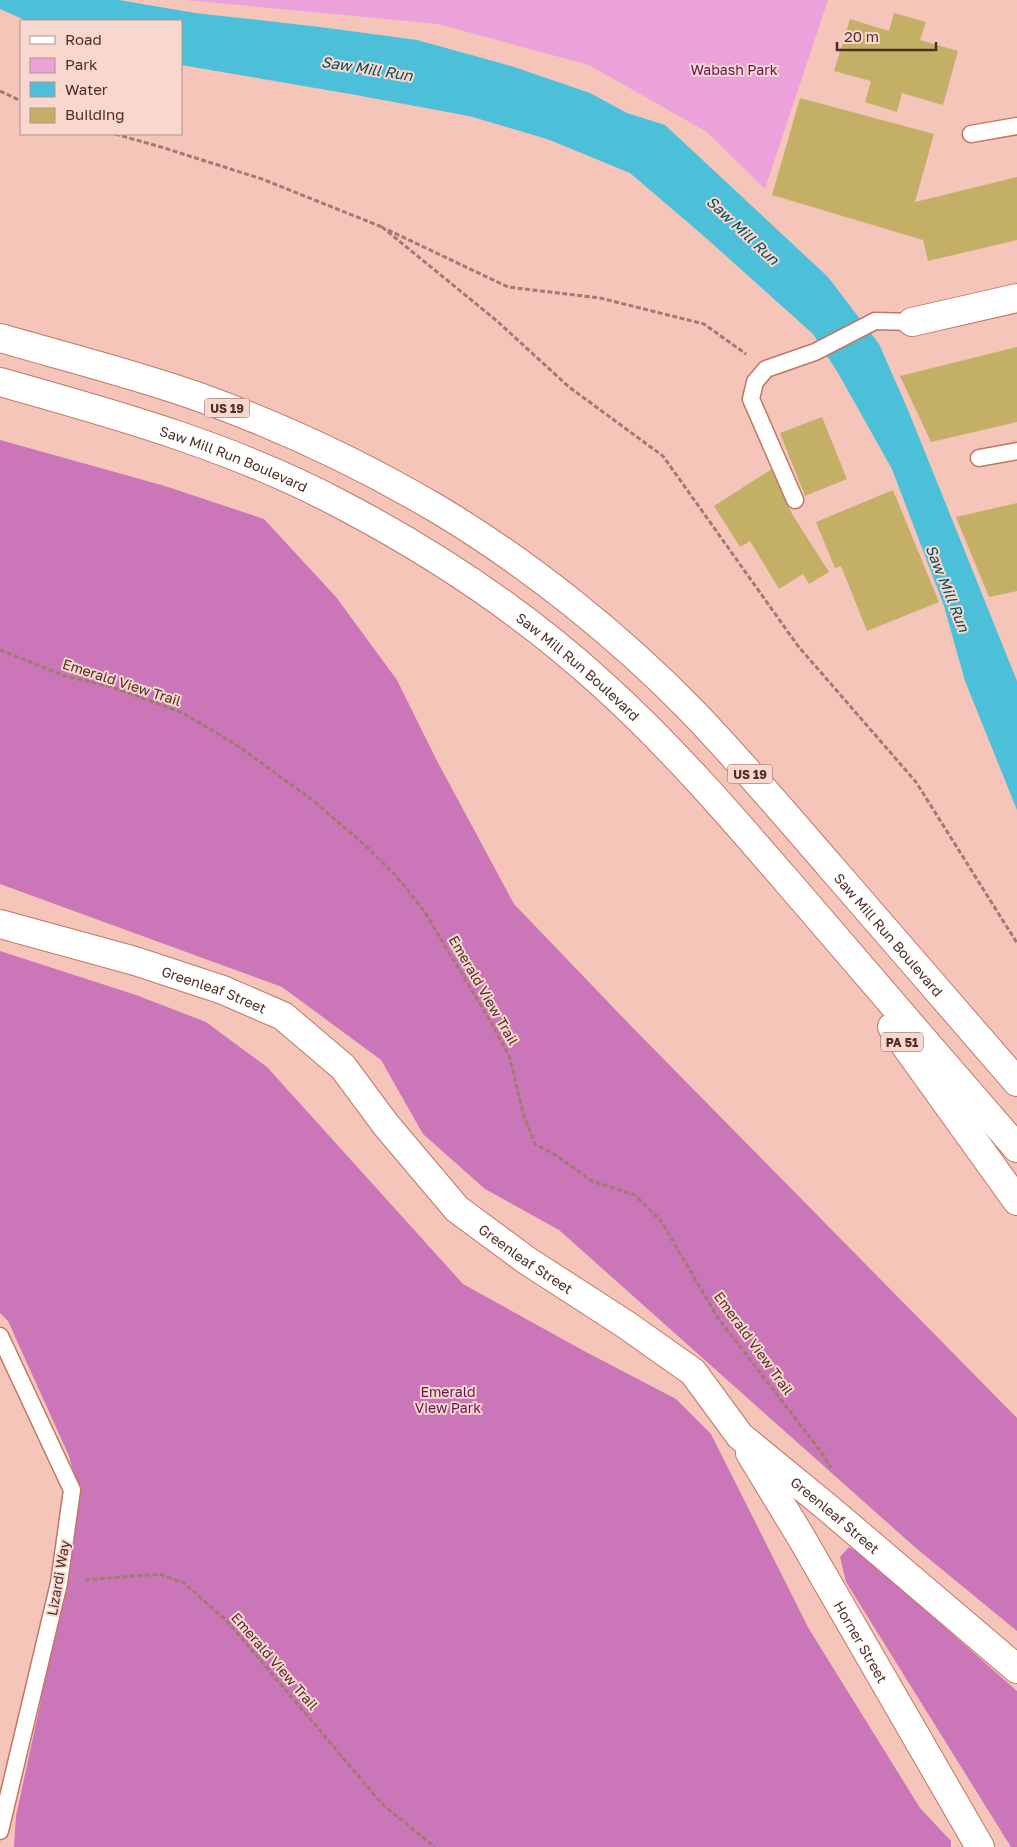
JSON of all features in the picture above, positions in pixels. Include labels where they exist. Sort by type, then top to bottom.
[{"type":"main road","points":[[912,322],[1017,298]]},
{"type":"main road","name":"Saw Mill Run Boulevard","points":[[0,338],[114,370],[198,397],[281,429],[361,467],[440,511],[513,560],[569,601],[630,652],[691,710],[749,773],[1017,1082]]},
{"type":"main road","name":"Saw Mill Run Boulevard","points":[[0,382],[102,411],[202,444],[264,468],[342,505],[418,548],[481,588],[543,634],[602,683],[660,740],[717,801],[1017,1148]]},
{"type":"main road","name":"PA 51","points":[[787,882],[1017,1201]]},
{"type":"main road","name":"Greenleaf Street","points":[[0,924],[135,961],[214,987],[283,1016],[343,1067],[386,1125],[457,1209],[526,1260],[625,1324],[693,1372],[740,1436],[828,1508],[1017,1669]]},
{"type":"main road","name":"Horner Street","points":[[740,1436],[801,1537],[980,1847]]},
{"type":"lane","points":[[971,134],[1017,126]]},
{"type":"lane","points":[[796,500],[751,399],[755,382],[766,369],[815,352],[875,321],[912,322]]},
{"type":"lane","points":[[979,458],[1017,451]]},
{"type":"lane","name":"Lizardi Way","points":[[0,1336],[72,1490],[59,1583],[0,1831]]},
{"type":"path","points":[[0,91],[20,101]]},
{"type":"path","points":[[119,135],[262,179],[382,227],[508,287],[600,298],[704,324],[766,369]]},
{"type":"path","points":[[382,227],[497,321],[569,387],[664,456],[798,646],[916,782],[1017,943]]},
{"type":"path","name":"Emerald View Trail","points":[[0,650],[65,676],[112,687],[183,713],[238,746],[315,802],[368,848],[397,877],[424,910],[492,1024],[510,1058],[523,1113],[535,1144],[557,1156],[592,1181],[635,1195],[661,1221],[718,1318],[822,1453],[841,1486],[828,1508]]},
{"type":"path","name":"Emerald View Trail","points":[[59,1583],[159,1574],[184,1583],[227,1621],[383,1805],[435,1847]]},
{"type":"green space","name":"Wabash Park","points":[[187,0],[828,0],[765,189],[707,132],[589,65],[438,24]]},
{"type":"green space","points":[[0,440],[165,486],[264,519],[336,597],[397,680],[436,759],[514,904],[632,1027],[1017,1418],[1017,1631],[917,1549],[559,1230],[485,1189],[423,1134],[381,1060],[282,987],[0,884]]},
{"type":"green space","name":"Emerald View Park","points":[[0,951],[136,995],[206,1022],[267,1067],[463,1284],[676,1399],[711,1434],[809,1629],[920,1808],[951,1841],[951,1847],[14,1847],[16,1816],[40,1705],[80,1499],[69,1456],[8,1321],[0,1313]]},
{"type":"green space","points":[[849,1547],[863,1555],[1017,1691],[1017,1847],[1011,1847],[846,1582],[840,1557]]},
{"type":"water","name":"Saw Mill Run","points":[[0,0],[119,0],[195,13],[417,40],[511,66],[590,93],[627,113],[665,125],[828,277],[879,344],[908,410],[1017,681],[1017,810],[965,681],[944,606],[892,469],[838,373],[813,334],[630,173],[547,139],[469,116],[182,65],[182,20],[25,20],[0,9]]},
{"type":"building","points":[[894,13],[926,22],[920,40],[958,51],[943,105],[902,93],[897,112],[865,102],[871,81],[834,71],[850,19],[889,31]]},
{"type":"building","points":[[800,98],[934,134],[915,202],[1017,177],[1017,240],[928,261],[923,240],[772,195]]},
{"type":"building","points":[[1017,347],[1017,422],[931,442],[900,376]]},
{"type":"building","points":[[822,417],[847,479],[805,496],[780,433]]},
{"type":"building","points":[[772,469],[792,514],[829,572],[809,584],[803,574],[779,589],[750,541],[740,547],[714,506]]},
{"type":"building","points":[[893,490],[939,602],[867,631],[841,566],[835,568],[816,522]]},
{"type":"building","points":[[1017,503],[1017,591],[989,597],[956,517]]}]
